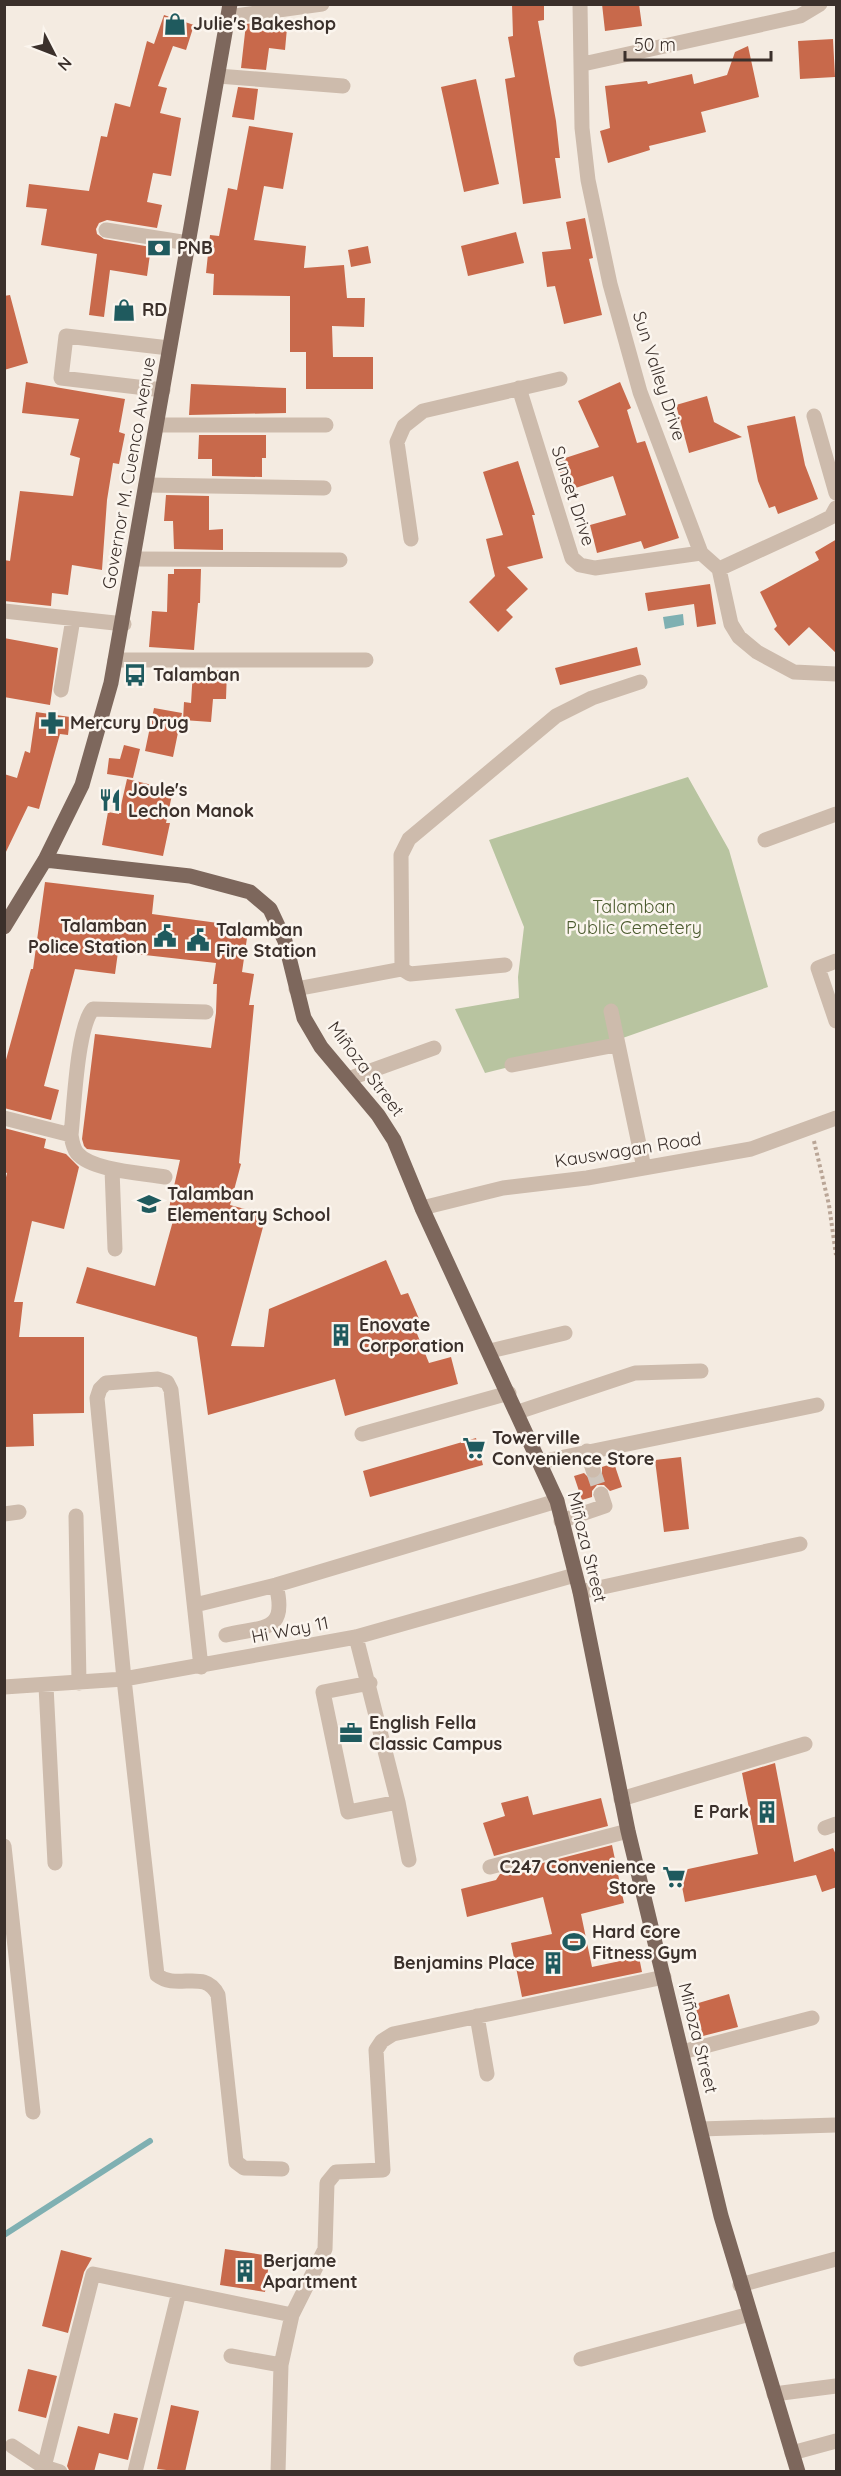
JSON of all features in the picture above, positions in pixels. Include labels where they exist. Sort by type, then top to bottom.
[{"type":"main road","name":"Governor M. Cuenco Avenue","points":[[4,927],[45,860],[82,785],[111,683],[124,624],[169,348],[229,11]]},
{"type":"main road","name":"Miñoza Street","points":[[45,860],[190,876],[250,892],[270,909],[285,941],[304,1018],[321,1047],[394,1140],[422,1208],[490,1351],[557,1501],[580,1592],[628,1831],[700,2129],[740,2285],[798,2472]]},
{"type":"street","points":[[229,11],[322,4]]},
{"type":"street","name":"Sun Valley Drive","points":[[580,4],[583,64],[582,128],[588,180],[610,284],[640,392],[701,553],[718,569]]},
{"type":"street","points":[[583,64],[800,16],[820,4]]},
{"type":"street","points":[[218,76],[343,86]]},
{"type":"street","points":[[106,230],[188,243]]},
{"type":"street","points":[[163,390],[61,378],[66,336],[169,348]]},
{"type":"street","points":[[411,539],[397,442],[404,426],[423,411],[560,379]]},
{"type":"street","name":"Sunset Drive","points":[[519,388],[572,558],[580,565],[595,568],[701,553]]},
{"type":"street","points":[[814,416],[837,493]]},
{"type":"street","points":[[157,425],[326,425]]},
{"type":"street","points":[[146,485],[324,488]]},
{"type":"street","points":[[837,508],[831,517],[718,569],[731,624],[739,637],[757,652],[794,672],[837,674]]},
{"type":"street","points":[[133,559],[340,560]]},
{"type":"street","points":[[4,611],[124,624]]},
{"type":"street","points":[[61,690],[74,619]]},
{"type":"street","points":[[115,660],[366,660]]},
{"type":"street","points":[[402,969],[401,855],[409,839],[556,716],[592,698],[640,682]]},
{"type":"street","points":[[765,840],[837,814]]},
{"type":"street","points":[[837,961],[818,968],[837,1021]]},
{"type":"street","points":[[296,989],[402,969],[410,974],[505,965]]},
{"type":"street","points":[[165,1177],[112,1168],[78,1155],[71,1135],[80,1047],[86,1022],[93,1009],[206,1012]]},
{"type":"street","points":[[611,1011],[616,1045],[644,1168]]},
{"type":"street","points":[[512,1065],[616,1045]]},
{"type":"street","points":[[348,1079],[434,1048]]},
{"type":"street","points":[[4,1118],[71,1135]]},
{"type":"street","name":"Kauswagan Road","points":[[422,1208],[503,1188],[587,1178],[751,1149],[837,1118]]},
{"type":"street","points":[[112,1168],[115,1249]]},
{"type":"street","points":[[490,1351],[565,1333]]},
{"type":"street","points":[[518,1412],[636,1373],[701,1371]]},
{"type":"street","points":[[201,1667],[171,1390],[166,1382],[158,1379],[106,1383],[100,1389],[97,1398],[124,1679],[157,1975],[172,1982],[204,1980],[213,1985],[218,1995],[236,2162],[244,2168],[282,2169]]},
{"type":"street","points":[[362,1434],[508,1393]]},
{"type":"street","points":[[540,1462],[817,1405]]},
{"type":"street","points":[[587,1451],[593,1470]]},
{"type":"street","points":[[561,1521],[605,1506],[601,1494]]},
{"type":"street","points":[[195,1605],[276,1585],[557,1501]]},
{"type":"street","points":[[76,1516],[80,1683]]},
{"type":"street","points":[[580,1592],[800,1544]]},
{"type":"street","name":"Hi Way 11","points":[[4,1688],[124,1679],[201,1667],[357,1637],[575,1575]]},
{"type":"street","points":[[226,1635],[274,1623],[280,1617],[281,1607],[276,1585]]},
{"type":"street","points":[[357,1637],[398,1802],[409,1860]]},
{"type":"street","points":[[369,1683],[323,1692],[348,1812],[398,1802]]},
{"type":"street","points":[[46,1686],[55,1863]]},
{"type":"street","points":[[621,1799],[806,1744]]},
{"type":"street","points":[[490,1867],[628,1831]]},
{"type":"street","points":[[4,1846],[33,2112]]},
{"type":"street","points":[[278,2472],[282,2365],[292,2315],[325,2249],[327,2183],[332,2174],[336,2172],[383,2170],[376,2050],[382,2041],[393,2034],[664,1977]]},
{"type":"street","points":[[477,2016],[487,2074]]},
{"type":"street","points":[[682,2052],[812,2018]]},
{"type":"street","points":[[700,2129],[837,2125]]},
{"type":"street","points":[[740,2285],[837,2259]]},
{"type":"street","points":[[44,2467],[93,2274],[292,2315]]},
{"type":"street","points":[[135,2472],[178,2292]]},
{"type":"street","points":[[581,2359],[750,2314]]},
{"type":"street","points":[[231,2356],[282,2365]]},
{"type":"street","points":[[774,2394],[837,2386]]},
{"type":"street","points":[[792,2453],[837,2442]]},
{"type":"street","points":[[12,2446],[44,2467],[60,2472]]},
{"type":"path","points":[[815,1146],[829,1205],[837,1255]]},
{"type":"green space","name":"Talamban Public Cemetery","points":[[688,777],[729,850],[768,987],[617,1040],[485,1073],[455,1009],[519,998],[518,977],[524,927],[489,840]]},
{"type":"water","points":[[683,614],[684,625],[665,629],[663,617]]},
{"type":"building","points":[[512,4],[544,4],[544,20],[538,21],[556,121],[560,158],[555,158],[561,198],[523,204],[505,79],[515,77],[508,37],[513,36]]},
{"type":"building","points":[[602,4],[639,4],[642,26],[605,31]]},
{"type":"building","points":[[164,15],[194,25],[186,50],[173,46],[158,86],[167,88],[160,113],[181,118],[171,176],[153,173],[147,202],[162,205],[157,228],[107,220],[99,223],[96,229],[97,234],[104,239],[151,247],[147,276],[110,270],[104,317],[89,315],[97,254],[41,245],[47,209],[26,207],[29,184],[89,191],[101,136],[107,137],[115,103],[130,107],[147,41],[154,44]]},
{"type":"building","points":[[279,20],[278,27],[287,28],[285,50],[269,48],[266,70],[241,68],[246,24]]},
{"type":"building","points":[[833,39],[835,77],[800,79],[798,41]]},
{"type":"building","points":[[748,46],[759,97],[701,112],[706,132],[649,146],[650,150],[608,163],[600,131],[610,128],[605,86],[647,81],[648,84],[692,74],[694,84],[727,75],[735,52]]},
{"type":"building","points":[[476,79],[499,184],[464,192],[441,87]]},
{"type":"building","points":[[238,87],[258,89],[254,120],[232,117]]},
{"type":"building","points":[[249,126],[293,133],[283,189],[264,186],[254,240],[306,246],[304,268],[344,265],[347,298],[365,298],[364,327],[332,326],[333,357],[373,357],[373,389],[306,389],[306,352],[290,352],[290,296],[213,295],[214,274],[206,273],[210,235],[219,236],[228,188],[237,190]]},
{"type":"building","points":[[585,218],[593,258],[589,259],[602,315],[564,324],[555,286],[547,287],[542,252],[571,249],[566,222]]},
{"type":"building","points":[[516,232],[524,263],[468,276],[461,246]]},
{"type":"building","points":[[368,246],[371,263],[351,267],[348,250]]},
{"type":"building","points":[[10,295],[28,363],[4,370],[4,296]]},
{"type":"building","points":[[26,382],[125,399],[119,432],[125,434],[119,464],[113,463],[107,500],[102,570],[72,565],[68,595],[52,593],[51,606],[4,601],[4,560],[10,561],[20,491],[73,496],[80,458],[70,455],[79,419],[22,413]]},
{"type":"building","points":[[620,382],[631,408],[627,410],[637,443],[645,441],[679,538],[644,549],[641,541],[597,553],[590,525],[626,515],[613,476],[566,491],[556,461],[599,447],[578,401]]},
{"type":"building","points":[[191,384],[286,388],[286,413],[189,415]]},
{"type":"building","points":[[707,396],[714,422],[742,437],[689,453],[676,405]]},
{"type":"building","points":[[795,416],[805,465],[818,499],[778,514],[775,506],[769,508],[758,481],[747,426]]},
{"type":"building","points":[[199,435],[266,435],[266,458],[262,458],[262,477],[212,476],[212,459],[198,459]]},
{"type":"building","points":[[518,461],[535,515],[532,515],[543,558],[507,567],[528,589],[506,610],[513,617],[498,632],[469,602],[495,576],[486,539],[503,535],[483,472]]},
{"type":"building","points":[[166,495],[209,496],[209,530],[223,529],[223,550],[174,549],[173,521],[164,521]]},
{"type":"building","points":[[837,539],[837,654],[809,627],[789,646],[774,629],[777,626],[760,592],[819,560],[815,552]]},
{"type":"building","points":[[174,569],[201,569],[200,603],[198,603],[194,650],[149,647],[152,611],[167,612],[168,574],[174,574]]},
{"type":"building","points":[[710,584],[716,624],[697,627],[694,604],[648,611],[645,593]]},
{"type":"building","points":[[4,638],[58,648],[50,705],[4,697]]},
{"type":"building","points":[[637,647],[641,665],[560,685],[555,668]]},
{"type":"building","points":[[193,670],[227,670],[226,699],[213,699],[211,722],[183,720],[184,702],[191,703]]},
{"type":"building","points":[[154,708],[182,713],[173,757],[145,751]]},
{"type":"building","points":[[36,712],[70,717],[68,735],[60,734],[39,809],[28,806],[4,856],[4,774],[17,778],[25,751],[30,753]]},
{"type":"building","points":[[124,745],[140,749],[133,778],[107,774],[109,758],[120,759]]},
{"type":"building","points":[[127,779],[173,790],[166,823],[170,823],[163,856],[102,845],[108,812],[119,814]]},
{"type":"building","points":[[45,882],[154,895],[152,914],[218,923],[217,927],[248,931],[242,972],[254,974],[249,1005],[254,1005],[239,1163],[241,1164],[230,1205],[260,1213],[256,1225],[263,1227],[231,1346],[264,1347],[269,1309],[386,1260],[401,1295],[408,1293],[420,1321],[413,1324],[429,1363],[451,1357],[458,1384],[345,1416],[335,1379],[208,1415],[197,1337],[76,1303],[87,1267],[155,1286],[176,1210],[169,1208],[180,1160],[87,1149],[84,1146],[82,1139],[95,1034],[211,1048],[216,1013],[217,984],[213,984],[216,963],[118,952],[115,974],[75,969],[44,1086],[59,1090],[51,1120],[4,1108],[4,1067],[31,969],[33,969]]},
{"type":"building","points":[[4,1128],[46,1139],[44,1148],[66,1154],[79,1167],[64,1229],[32,1221],[14,1302],[23,1302],[19,1337],[84,1337],[84,1413],[33,1414],[34,1446],[4,1447],[4,1186],[7,1173],[4,1172]]},
{"type":"building","points":[[476,1438],[483,1465],[370,1497],[363,1471]]},
{"type":"building","points":[[681,1457],[689,1529],[664,1532],[655,1460]]},
{"type":"building","points":[[614,1463],[622,1487],[610,1491],[604,1485],[597,1485],[592,1491],[592,1497],[582,1500],[574,1476],[584,1473],[590,1479],[596,1479],[602,1473],[602,1467]]},
{"type":"building","name":"E Park","points":[[775,1763],[794,1862],[833,1848],[837,1857],[837,1887],[822,1892],[816,1875],[685,1902],[679,1871],[758,1854],[742,1773]]},
{"type":"building","points":[[528,1796],[533,1815],[601,1798],[608,1826],[494,1856],[483,1823],[505,1816],[501,1803]]},
{"type":"building","points":[[612,1845],[624,1903],[581,1914],[592,1967],[639,1957],[642,1972],[522,1997],[511,1943],[552,1934],[543,1897],[467,1917],[461,1889],[496,1880],[500,1874]]},
{"type":"building","points":[[729,1994],[738,2027],[703,2036],[695,2004]]},
{"type":"building","name":"Berjame Apartment","points":[[225,2249],[270,2256],[265,2292],[220,2285]]},
{"type":"building","points":[[61,2250],[92,2258],[84,2272],[68,2333],[42,2326]]},
{"type":"building","points":[[28,2369],[57,2376],[46,2418],[18,2411]]},
{"type":"building","points":[[171,2405],[199,2411],[185,2472],[157,2469]]},
{"type":"building","points":[[114,2413],[138,2418],[128,2460],[99,2453],[94,2472],[70,2472],[67,2466],[78,2426],[109,2434]]},
{"type":"waterway","points":[[4,2235],[150,2141]]},
{"type":"tunnel","points":[[593,1470],[601,1494]]},
{"type":"place","name":"Julie's Bakeshop","points":[[175,24]]},
{"type":"place","name":"PNB","points":[[159,248]]},
{"type":"place","name":"RD","points":[[124,310]]},
{"type":"place","name":"Talamban","points":[[135,675]]},
{"type":"place","name":"Mercury Drug","points":[[52,723]]},
{"type":"place","name":"Joule's Lechon Manok","points":[[110,800]]},
{"type":"place","name":"Talamban Police Station","points":[[165,936]]},
{"type":"place","name":"Talamban Fire Station","points":[[198,940]]},
{"type":"place","name":"Talamban Elementary School","points":[[149,1204]]},
{"type":"place","name":"Enovate Corporation","points":[[341,1335]]},
{"type":"place","name":"Towerville Convenience Store","points":[[474,1448]]},
{"type":"place","name":"English Fella Classic Campus","points":[[351,1733]]},
{"type":"place","name":"E Park","points":[[767,1812]]},
{"type":"place","name":"C247 Convenience Store","points":[[674,1877]]},
{"type":"place","name":"Hard Core Fitness Gym","points":[[574,1942]]},
{"type":"place","name":"Benjamins Place","points":[[553,1963]]},
{"type":"place","name":"Berjame Apartment","points":[[245,2271]]}]
